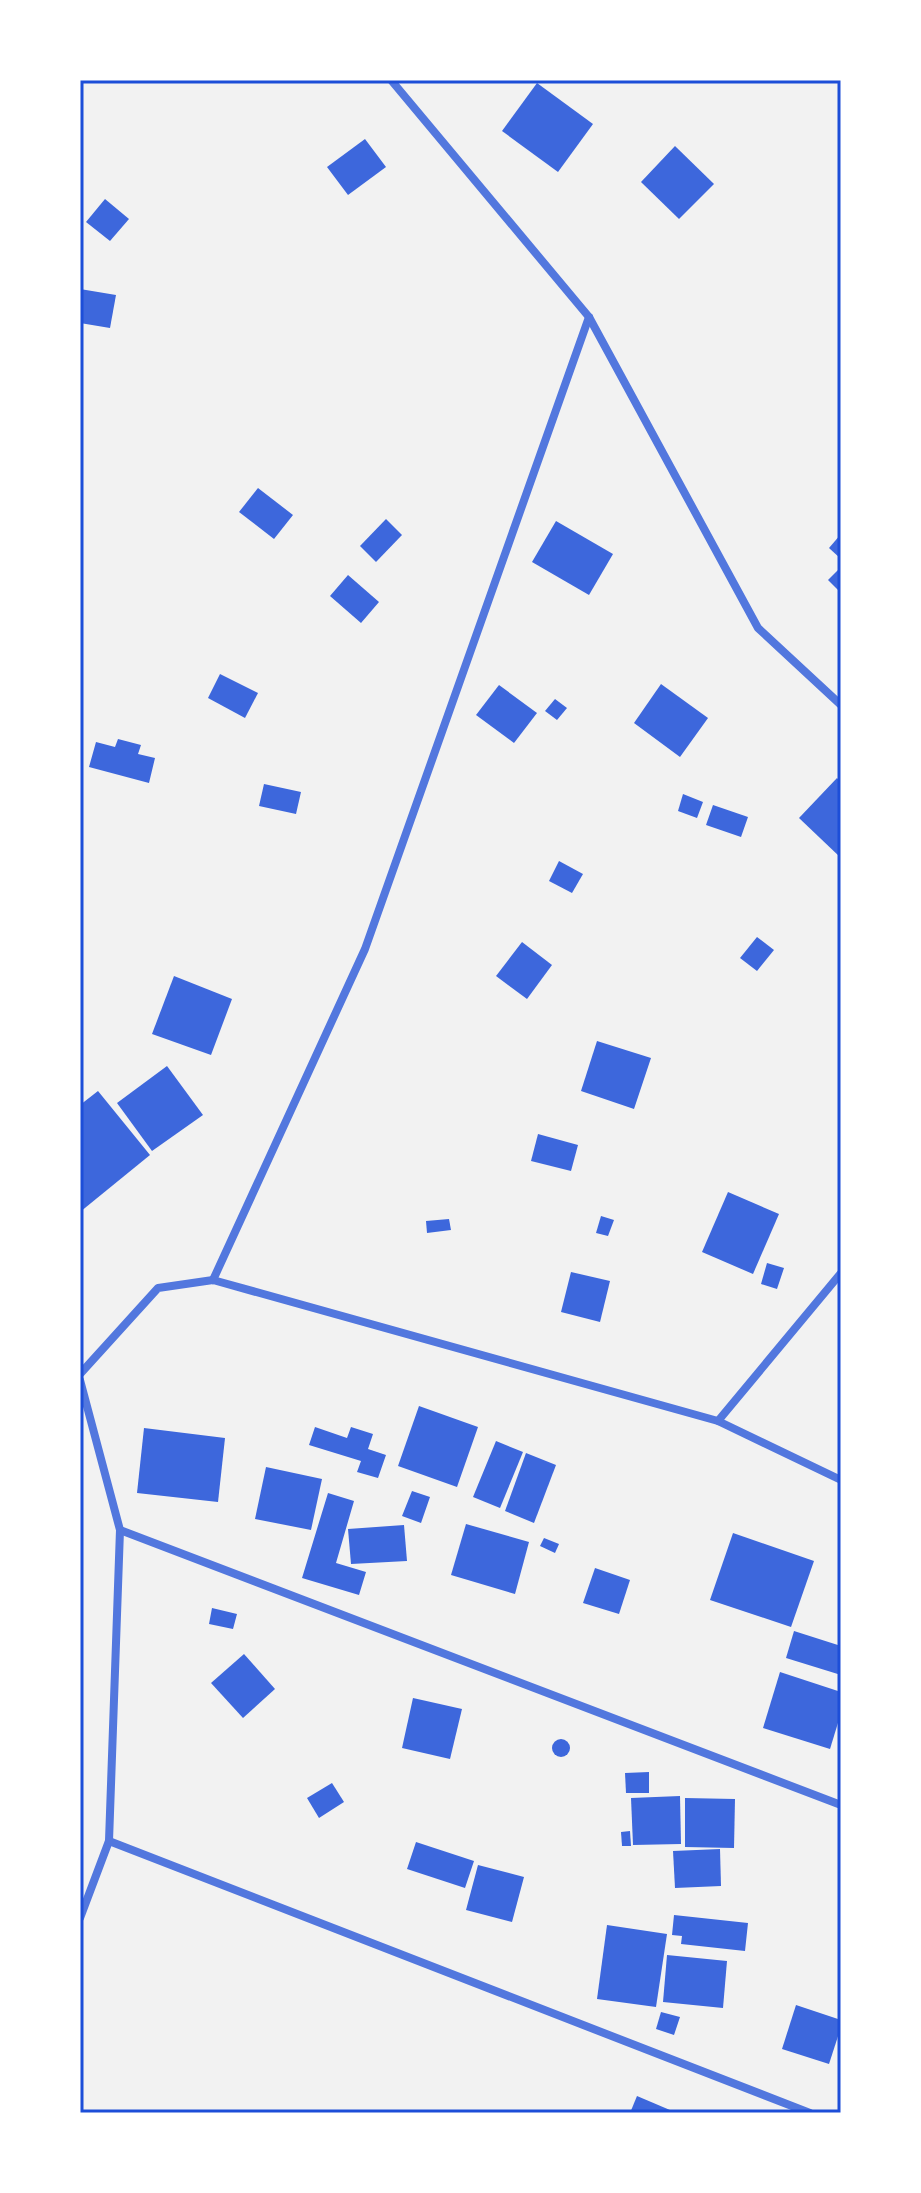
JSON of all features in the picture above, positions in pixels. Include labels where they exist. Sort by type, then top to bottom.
[{"type":"street","points":[[391,80],[589,317],[758,628],[841,705]]},
{"type":"street","points":[[213,1280],[365,949],[589,317]]},
{"type":"street","points":[[718,1421],[841,1273]]},
{"type":"street","points":[[80,1918],[109,1841],[120,1530],[80,1377],[158,1288],[213,1280],[718,1421],[841,1480]]},
{"type":"street","points":[[120,1530],[841,1805]]},
{"type":"street","points":[[109,1841],[810,2113]]},
{"type":"building","points":[[537,83],[593,124],[558,172],[502,131]]},
{"type":"building","points":[[365,139],[386,167],[348,195],[327,167]]},
{"type":"building","points":[[675,146],[714,184],[679,219],[641,182]]},
{"type":"building","points":[[105,199],[129,219],[110,241],[86,222]]},
{"type":"building","points":[[80,289],[116,295],[110,328],[80,323]]},
{"type":"building","points":[[258,488],[293,515],[274,539],[239,512]]},
{"type":"building","points":[[386,519],[402,535],[376,562],[360,546]]},
{"type":"building","points":[[556,521],[613,554],[589,595],[532,562]]},
{"type":"building","points":[[841,534],[841,559],[829,548]]},
{"type":"building","points":[[841,567],[841,593],[828,580]]},
{"type":"building","points":[[348,575],[379,602],[361,623],[330,596]]},
{"type":"building","points":[[220,674],[258,693],[245,718],[208,698]]},
{"type":"building","points":[[661,684],[708,718],[680,757],[634,723]]},
{"type":"building","points":[[499,685],[537,713],[514,743],[476,715]]},
{"type":"building","points":[[555,699],[567,708],[557,720],[545,711]]},
{"type":"building","points":[[118,739],[141,745],[138,754],[155,758],[149,783],[89,767],[96,742],[115,747]]},
{"type":"building","points":[[837,778],[841,783],[841,858],[799,818]]},
{"type":"building","points":[[264,784],[301,792],[296,814],[259,806]]},
{"type":"building","points":[[683,794],[703,802],[697,818],[678,811]]},
{"type":"building","points":[[713,805],[748,817],[741,837],[706,825]]},
{"type":"building","points":[[559,861],[583,874],[572,893],[549,881]]},
{"type":"building","points":[[757,937],[774,950],[757,971],[740,958]]},
{"type":"building","points":[[522,942],[552,965],[527,999],[496,976]]},
{"type":"building","points":[[174,976],[232,999],[211,1055],[152,1034]]},
{"type":"building","points":[[597,1041],[651,1058],[634,1109],[581,1091]]},
{"type":"building","points":[[167,1066],[203,1115],[152,1151],[117,1103]]},
{"type":"building","points":[[98,1091],[150,1155],[80,1212],[80,1105]]},
{"type":"building","points":[[538,1134],[578,1145],[571,1171],[531,1161]]},
{"type":"building","points":[[728,1192],[779,1214],[753,1274],[702,1252]]},
{"type":"building","points":[[601,1216],[614,1220],[608,1236],[596,1233]]},
{"type":"building","points":[[449,1219],[451,1230],[427,1233],[426,1221]]},
{"type":"building","points":[[767,1263],[784,1268],[777,1289],[761,1284]]},
{"type":"building","points":[[571,1272],[610,1281],[600,1322],[561,1312]]},
{"type":"building","points":[[419,1406],[478,1427],[457,1487],[398,1466]]},
{"type":"building","points":[[315,1427],[347,1438],[351,1427],[373,1434],[368,1449],[386,1455],[378,1478],[357,1472],[361,1461],[309,1445]]},
{"type":"building","points":[[144,1428],[225,1438],[218,1502],[137,1493]]},
{"type":"building","points":[[496,1441],[523,1452],[500,1508],[473,1497]]},
{"type":"building","points":[[526,1453],[556,1465],[534,1523],[505,1511]]},
{"type":"building","points":[[266,1467],[322,1479],[311,1530],[255,1519]]},
{"type":"building","points":[[412,1491],[430,1497],[421,1523],[402,1516]]},
{"type":"building","points":[[328,1493],[354,1501],[336,1563],[366,1572],[359,1595],[302,1578]]},
{"type":"building","points":[[466,1524],[529,1542],[515,1594],[451,1575]]},
{"type":"building","points":[[404,1525],[407,1561],[351,1564],[348,1529]]},
{"type":"building","points":[[733,1533],[814,1561],[791,1627],[710,1600]]},
{"type":"building","points":[[544,1538],[559,1544],[555,1553],[540,1546]]},
{"type":"building","points":[[595,1568],[630,1580],[619,1614],[583,1603]]},
{"type":"building","points":[[212,1608],[237,1614],[233,1629],[209,1624]]},
{"type":"building","points":[[794,1631],[841,1646],[841,1675],[786,1658]]},
{"type":"building","points":[[244,1654],[275,1689],[243,1718],[211,1683]]},
{"type":"building","points":[[780,1672],[841,1692],[841,1713],[830,1749],[763,1728]]},
{"type":"building","points":[[413,1698],[462,1709],[450,1759],[402,1748]]},
{"type":"building","points":[[561,1739],[570,1748],[561,1757],[552,1748]]},
{"type":"building","points":[[649,1772],[649,1793],[626,1793],[625,1773]]},
{"type":"building","points":[[332,1783],[344,1802],[319,1818],[307,1798]]},
{"type":"building","points":[[680,1796],[681,1844],[633,1845],[631,1798]]},
{"type":"building","points":[[685,1798],[735,1799],[734,1848],[685,1847]]},
{"type":"building","points":[[630,1831],[631,1846],[622,1846],[621,1832]]},
{"type":"building","points":[[416,1842],[474,1861],[465,1888],[407,1869]]},
{"type":"building","points":[[720,1849],[721,1886],[675,1888],[673,1851]]},
{"type":"building","points":[[478,1865],[524,1877],[512,1922],[466,1910]]},
{"type":"building","points":[[674,1915],[748,1923],[745,1951],[681,1944],[682,1936],[672,1935]]},
{"type":"building","points":[[607,1925],[667,1934],[656,2007],[597,1999]]},
{"type":"building","points":[[667,1955],[727,1961],[723,2008],[663,2002]]},
{"type":"building","points":[[796,2005],[841,2020],[829,2064],[782,2049]]},
{"type":"building","points":[[661,2012],[680,2017],[674,2035],[656,2029]]},
{"type":"building","points":[[637,2096],[677,2113],[630,2113]]}]
